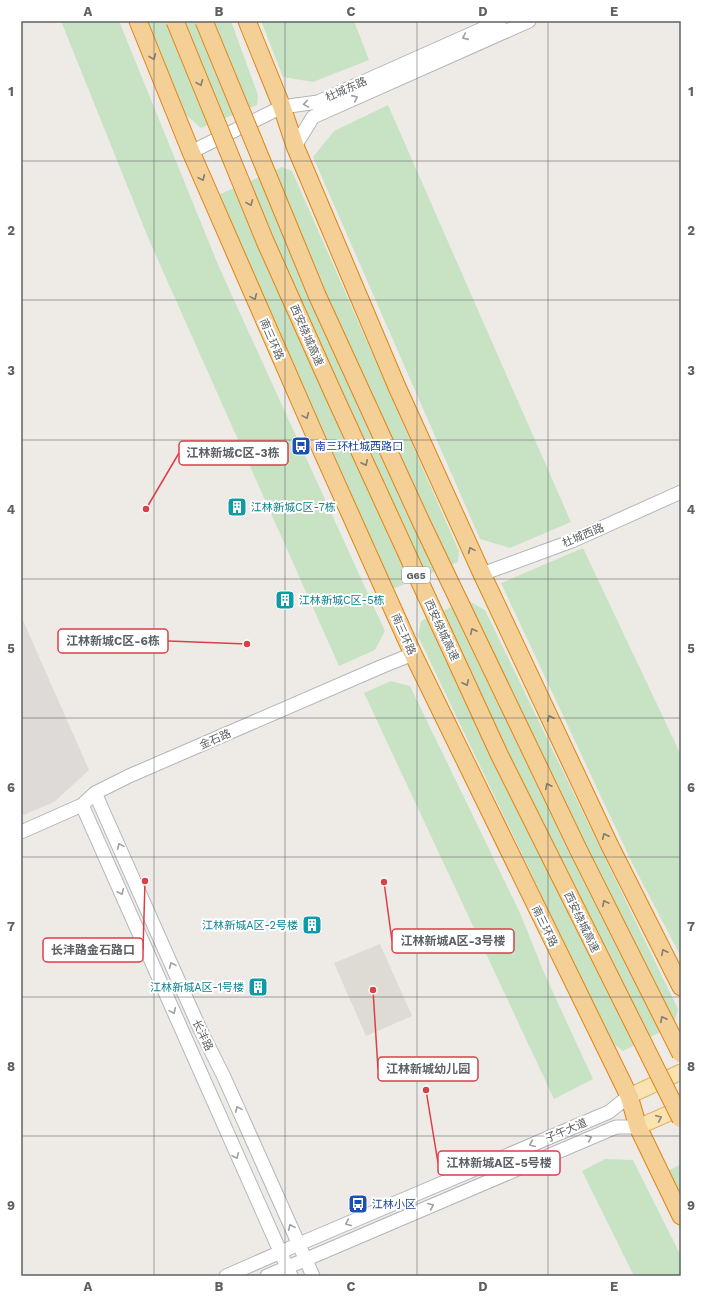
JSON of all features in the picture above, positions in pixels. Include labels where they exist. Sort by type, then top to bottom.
[{"type":"highway","name":"南三环路","points":[[138,21],[191,152],[317,440],[413,654],[629,1096],[638,1128],[681,1216]]},
{"type":"highway","name":"西安绕城高速","points":[[175,21],[265,241],[498,754],[681,1119]]},
{"type":"highway","name":"G65","points":[[204,21],[317,295],[422,524],[579,851],[681,1054]]},
{"type":"highway","points":[[247,21],[282,107],[294,146],[397,387],[482,574],[610,846],[681,987]]},
{"type":"main road","name":"子午大道","points":[[629,1096],[681,1072]]},
{"type":"main road","points":[[638,1128],[681,1108]]},
{"type":"street","name":"杜城东路","points":[[191,152],[282,107],[318,102],[500,21]]},
{"type":"street","name":"杜城东路","points":[[294,146],[313,117],[530,21]]},
{"type":"street","name":"杜城西路","points":[[482,574],[572,541],[681,492]]},
{"type":"street","name":"金石路","points":[[21,832],[82,805],[95,793],[148,768],[413,654]]},
{"type":"street","name":"长沣路","points":[[95,793],[200,1029],[224,1077],[312,1276]]},
{"type":"street","name":"长沣路","points":[[82,805],[289,1272]]},
{"type":"street","name":"子午大道","points":[[226,1276],[279,1252],[609,1112],[629,1096]]},
{"type":"street","name":"子午大道","points":[[266,1276],[289,1272],[305,1259],[616,1126],[638,1128]]},
{"type":"shaded area","points":[[21,616],[89,770],[54,802],[21,816]]},
{"type":"shaded area","points":[[380,944],[412,1016],[366,1036],[334,963]]},
{"type":"green space","points":[[61,21],[119,21],[219,267],[385,631],[375,650],[339,666],[149,240]]},
{"type":"green space","points":[[148,21],[231,21],[258,95],[257,105],[201,128],[185,114]]},
{"type":"green space","points":[[261,21],[354,21],[369,60],[313,82],[283,77]]},
{"type":"green space","points":[[388,105],[571,522],[510,548],[480,539],[313,157],[334,131]]},
{"type":"green space","points":[[282,167],[292,171],[459,551],[458,562],[393,589],[218,195]]},
{"type":"green space","points":[[583,548],[681,755],[681,957],[633,865],[501,583]]},
{"type":"green space","points":[[467,600],[485,610],[678,1009],[674,1025],[623,1051],[612,1043],[418,636],[421,621]]},
{"type":"green space","points":[[391,681],[410,686],[520,913],[545,975],[593,1079],[554,1099],[364,693]]},
{"type":"green space","points":[[605,1159],[633,1160],[681,1256],[681,1276],[634,1276],[582,1171]]},
{"type":"green space","points":[[681,1164],[681,1198],[668,1171]]},
{"type":"place","name":"南三环杜城西路口","points":[[301,446]]},
{"type":"place","name":"江林新城C区-7栋","points":[[237,507]]},
{"type":"place","name":"江林新城C区-3栋","points":[[146,509]]},
{"type":"place","name":"江林新城C区-5栋","points":[[285,600]]},
{"type":"place","name":"江林新城C区-6栋","points":[[247,644]]},
{"type":"place","name":"长沣路金石路口","points":[[145,881]]},
{"type":"place","name":"江林新城A区-3号楼","points":[[384,882]]},
{"type":"place","name":"江林新城A区-2号楼","points":[[312,925]]},
{"type":"place","name":"江林新城A区-1号楼","points":[[258,987]]},
{"type":"place","name":"江林新城幼儿园","points":[[373,990]]},
{"type":"place","name":"江林新城A区-5号楼","points":[[426,1090]]},
{"type":"place","name":"江林小区","points":[[358,1204]]}]
